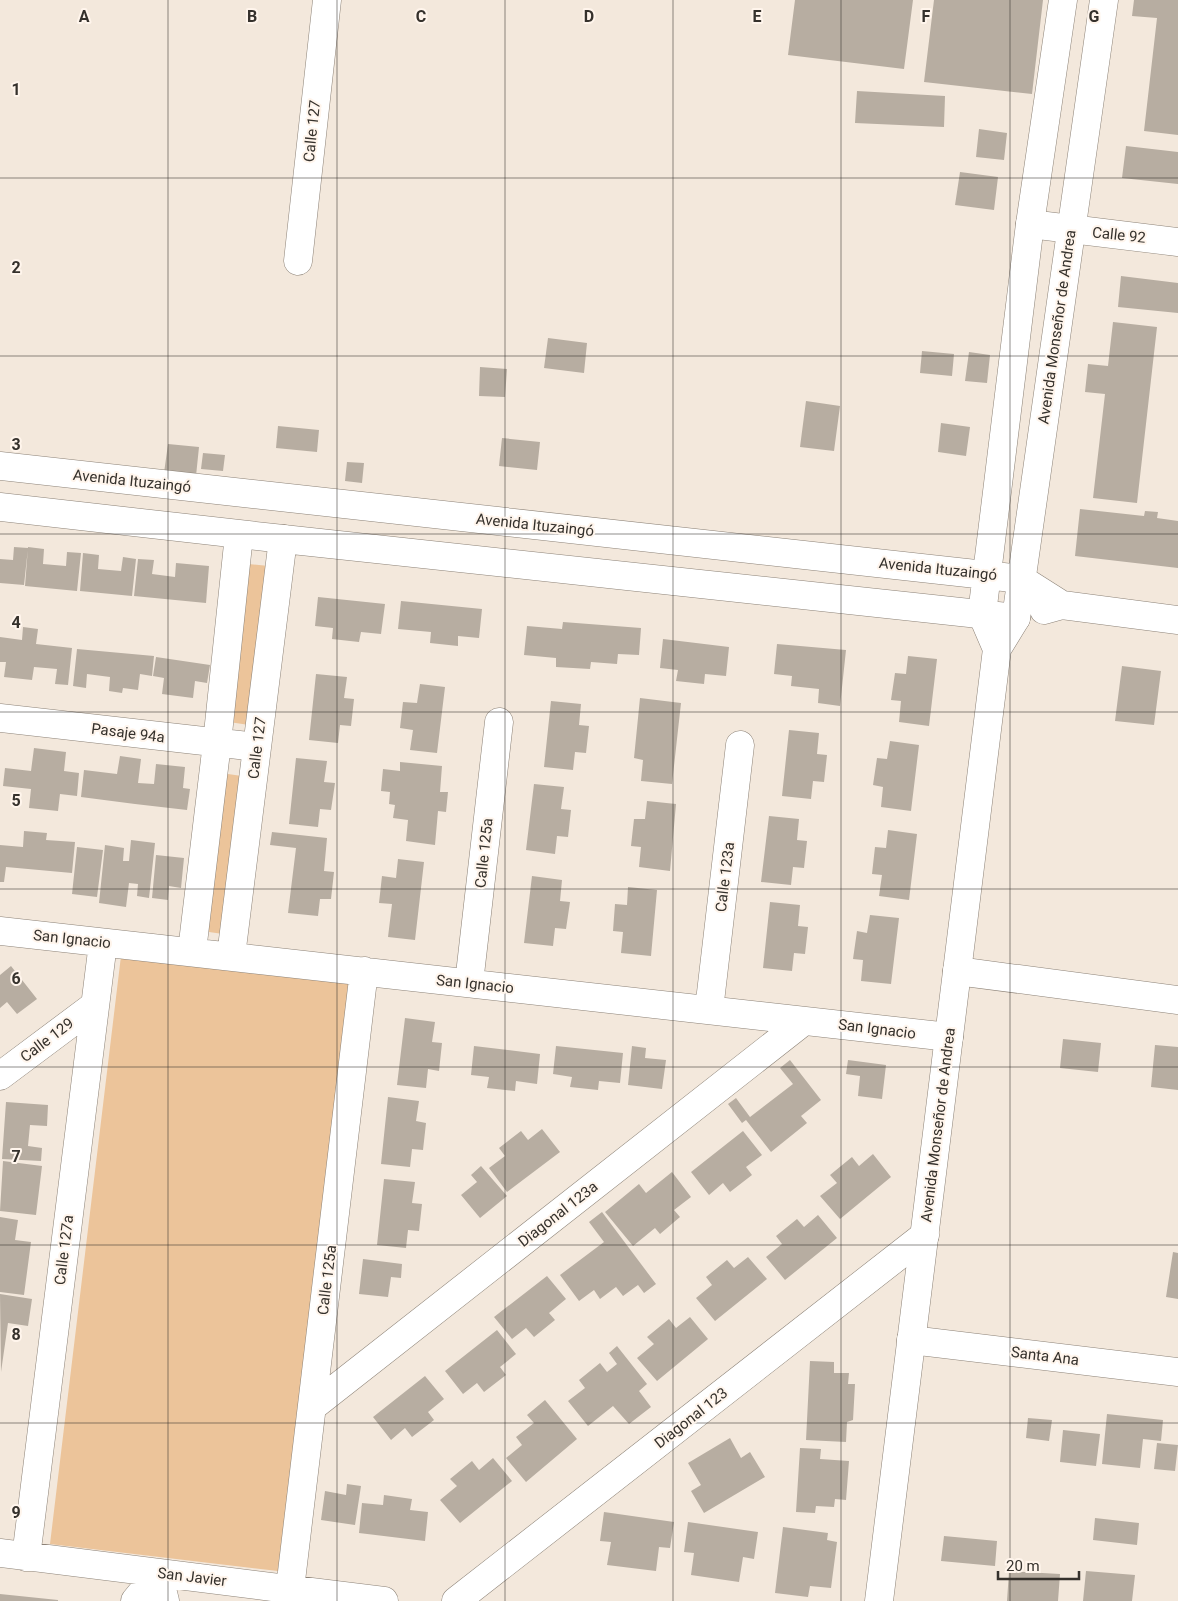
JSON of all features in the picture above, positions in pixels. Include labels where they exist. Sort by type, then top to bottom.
[{"type":"street","name":"Calle 127","points":[[298,261],[327,0]]},
{"type":"street","points":[[997,649],[982,614],[1030,224],[1063,0]]},
{"type":"street","name":"Avenida Monseñor de Andrea","points":[[879,1601],[997,649],[1016,618],[1104,0]]},
{"type":"street","name":"Calle 92","points":[[1030,224],[1178,242]]},
{"type":"street","name":"Avenida Ituzaingó","points":[[0,466],[1021,579],[1062,606]]},
{"type":"street","name":"Avenida Ituzaingó","points":[[0,507],[239,535],[1016,618],[1062,606],[1178,620]]},
{"type":"street","points":[[192,951],[239,535]]},
{"type":"street","name":"Calle 127","points":[[231,956],[283,539]]},
{"type":"street","name":"Pasaje 94a","points":[[0,718],[257,748]]},
{"type":"street","name":"Calle 125a","points":[[469,983],[499,722]]},
{"type":"street","name":"Calle 123a","points":[[709,1010],[740,745]]},
{"type":"street","name":"San Ignacio","points":[[0,931],[949,1037]]},
{"type":"street","name":"Calle 127a","points":[[13,1555],[103,943]]},
{"type":"street","name":"Calle 125a","points":[[290,1589],[364,971]]},
{"type":"street","points":[[957,971],[1178,1000]]},
{"type":"street","name":"Calle 129","points":[[0,1076],[95,1005]]},
{"type":"street","name":"Diagonal 123a","points":[[312,1407],[804,1021]]},
{"type":"street","name":"Diagonal 123","points":[[456,1601],[925,1235]]},
{"type":"street","name":"Santa Ana","points":[[912,1340],[1178,1372]]},
{"type":"street","name":"San Javier","points":[[13,1555],[384,1601]]},
{"type":"street","points":[[134,1601],[158,1573]]},
{"type":"street","points":[[158,1573],[166,1601]]},
{"type":"shaded area","points":[[248,564],[269,566],[249,725],[229,722]]},
{"type":"shaded area","points":[[221,773],[242,776],[223,934],[202,931]]},
{"type":"shaded area","points":[[121,956],[349,983],[278,1571],[50,1544]]},
{"type":"building","points":[[795,0],[913,0],[904,69],[788,55]]},
{"type":"building","points":[[934,0],[1043,0],[1032,94],[924,82]]},
{"type":"building","points":[[1134,0],[1178,0],[1178,135],[1144,131],[1157,18],[1132,16]]},
{"type":"building","points":[[857,91],[945,96],[944,127],[855,123]]},
{"type":"building","points":[[979,129],[1007,133],[1004,160],[976,157]]},
{"type":"building","points":[[1126,146],[1178,152],[1178,184],[1122,178]]},
{"type":"building","points":[[960,172],[998,177],[994,210],[955,205]]},
{"type":"building","points":[[1121,276],[1178,283],[1178,313],[1118,307]]},
{"type":"building","points":[[1113,322],[1157,327],[1137,503],[1093,498],[1105,394],[1085,392],[1088,364],[1108,366]]},
{"type":"building","points":[[548,338],[587,343],[584,373],[544,368]]},
{"type":"building","points":[[922,351],[954,354],[952,376],[920,373]]},
{"type":"building","points":[[969,352],[990,355],[987,383],[965,381]]},
{"type":"building","points":[[480,367],[507,369],[505,397],[479,396]]},
{"type":"building","points":[[806,401],[840,406],[834,451],[800,447]]},
{"type":"building","points":[[941,423],[970,427],[966,456],[938,452]]},
{"type":"building","points":[[278,426],[319,430],[317,452],[276,448]]},
{"type":"building","points":[[502,438],[540,442],[537,470],[499,466]]},
{"type":"building","points":[[168,444],[199,447],[196,476],[164,473]]},
{"type":"building","points":[[203,453],[225,455],[223,471],[201,469]]},
{"type":"building","points":[[347,462],[364,463],[362,483],[345,481]]},
{"type":"building","points":[[1080,509],[1144,516],[1145,511],[1158,512],[1157,518],[1178,521],[1178,568],[1075,556]]},
{"type":"building","points":[[14,547],[28,548],[24,585],[0,583],[0,559],[13,560]]},
{"type":"building","points":[[28,547],[44,549],[43,564],[66,566],[67,552],[81,553],[77,591],[25,586]]},
{"type":"building","points":[[83,553],[99,555],[98,569],[121,571],[123,557],[136,559],[132,596],[80,591]]},
{"type":"building","points":[[138,559],[154,560],[152,574],[175,577],[176,563],[209,566],[206,603],[134,596]]},
{"type":"building","points":[[318,597],[385,604],[381,634],[361,632],[359,642],[332,639],[333,628],[315,626]]},
{"type":"building","points":[[401,601],[482,609],[479,638],[458,636],[458,646],[430,643],[431,632],[398,629]]},
{"type":"building","points":[[563,622],[641,628],[639,655],[618,654],[617,664],[591,662],[590,669],[556,667],[556,658],[524,655],[527,626],[562,629]]},
{"type":"building","points":[[23,627],[38,629],[36,644],[72,648],[68,685],[55,684],[57,669],[34,667],[32,680],[4,677],[6,662],[0,662],[0,637],[22,640]]},
{"type":"building","points":[[663,639],[729,647],[726,676],[705,674],[704,684],[676,681],[678,670],[660,668]]},
{"type":"building","points":[[777,644],[846,650],[840,706],[818,703],[819,689],[791,686],[792,676],[774,674]]},
{"type":"building","points":[[77,649],[154,656],[152,676],[140,674],[138,690],[123,688],[122,693],[109,691],[110,677],[87,674],[86,688],[73,686]]},
{"type":"building","points":[[908,656],[937,659],[929,726],[899,722],[901,701],[891,700],[895,673],[906,674]]},
{"type":"building","points":[[156,657],[210,665],[207,683],[195,681],[193,698],[162,694],[164,678],[153,676]]},
{"type":"building","points":[[1122,666],[1161,671],[1154,725],[1115,721]]},
{"type":"building","points":[[316,674],[347,677],[344,698],[354,699],[351,726],[340,725],[338,743],[309,740]]},
{"type":"building","points":[[420,684],[445,687],[437,753],[410,750],[413,730],[400,728],[403,702],[417,703]]},
{"type":"building","points":[[640,698],[681,703],[672,784],[641,781],[643,760],[634,758]]},
{"type":"building","points":[[551,701],[581,704],[579,725],[589,726],[586,753],[575,752],[573,770],[544,767]]},
{"type":"building","points":[[789,730],[819,733],[817,754],[827,755],[824,782],[813,781],[811,799],[782,796]]},
{"type":"building","points":[[890,741],[919,745],[911,811],[881,807],[883,787],[873,785],[877,758],[887,759]]},
{"type":"building","points":[[34,748],[66,752],[64,771],[79,773],[77,796],[60,794],[58,811],[29,808],[31,789],[3,786],[5,768],[31,771]]},
{"type":"building","points":[[120,756],[141,759],[138,783],[154,784],[156,764],[185,767],[183,788],[190,789],[187,810],[81,797],[84,770],[117,774]]},
{"type":"building","points":[[296,758],[327,761],[324,782],[335,783],[331,810],[320,809],[318,827],[289,824]]},
{"type":"building","points":[[400,762],[442,766],[440,792],[448,792],[446,812],[438,811],[435,845],[406,841],[408,820],[393,818],[395,805],[389,804],[390,792],[381,791],[383,769],[400,771]]},
{"type":"building","points":[[534,784],[564,787],[561,809],[571,810],[568,837],[557,836],[555,854],[526,850]]},
{"type":"building","points":[[647,801],[676,804],[670,871],[639,867],[641,847],[631,846],[634,819],[645,819]]},
{"type":"building","points":[[769,816],[799,819],[797,840],[807,841],[804,868],[793,867],[791,885],[761,882]]},
{"type":"building","points":[[888,830],[917,834],[909,900],[879,896],[882,875],[872,874],[875,847],[886,848]]},
{"type":"building","points":[[24,831],[47,833],[46,840],[75,842],[72,873],[6,867],[4,882],[0,882],[0,845],[23,847]]},
{"type":"building","points":[[272,832],[327,838],[324,871],[334,872],[331,899],[320,899],[318,916],[288,913],[296,848],[270,845]]},
{"type":"building","points":[[131,840],[155,843],[149,898],[137,896],[138,884],[129,883],[126,907],[99,903],[105,845],[124,848],[123,861],[129,861]]},
{"type":"building","points":[[77,847],[103,850],[97,897],[72,894]]},
{"type":"building","points":[[156,855],[184,858],[181,888],[169,886],[168,900],[152,898]]},
{"type":"building","points":[[398,859],[424,862],[415,940],[388,937],[392,904],[379,903],[382,876],[396,878]]},
{"type":"building","points":[[532,876],[562,880],[560,901],[570,902],[566,929],[555,928],[553,946],[524,943]]},
{"type":"building","points":[[628,887],[657,890],[651,956],[621,953],[623,932],[613,931],[615,904],[627,905]]},
{"type":"building","points":[[770,902],[800,905],[798,926],[808,927],[805,954],[794,953],[792,971],[763,968]]},
{"type":"building","points":[[870,915],[899,918],[891,984],[861,981],[863,960],[853,959],[857,931],[867,933]]},
{"type":"building","points":[[11,966],[37,999],[17,1014],[7,1002],[0,1008],[0,975]]},
{"type":"building","points":[[405,1018],[435,1022],[432,1042],[442,1043],[439,1071],[428,1069],[426,1088],[397,1085]]},
{"type":"building","points":[[1063,1039],[1101,1043],[1098,1072],[1060,1068]]},
{"type":"building","points":[[1155,1045],[1178,1047],[1178,1090],[1151,1087]]},
{"type":"building","points":[[474,1046],[540,1054],[537,1084],[516,1081],[515,1091],[487,1088],[489,1077],[471,1075]]},
{"type":"building","points":[[556,1046],[623,1053],[620,1083],[599,1081],[598,1090],[570,1087],[572,1077],[553,1074]]},
{"type":"building","points":[[632,1046],[646,1048],[645,1058],[666,1060],[662,1089],[628,1085]]},
{"type":"building","points":[[790,1060],[821,1100],[801,1116],[807,1123],[771,1152],[746,1120],[742,1123],[728,1104],[736,1098],[750,1117],[793,1084],[780,1068]]},
{"type":"building","points":[[848,1060],[886,1065],[882,1099],[858,1096],[860,1076],[846,1074]]},
{"type":"building","points":[[388,1097],[419,1101],[416,1121],[426,1123],[423,1150],[412,1149],[410,1167],[381,1164]]},
{"type":"building","points":[[6,1102],[48,1105],[47,1126],[30,1125],[28,1146],[42,1148],[41,1161],[2,1159]]},
{"type":"building","points":[[542,1129],[560,1152],[507,1192],[489,1168],[505,1156],[499,1148],[521,1131],[528,1140]]},
{"type":"building","points":[[743,1131],[762,1155],[746,1167],[752,1175],[730,1192],[723,1183],[709,1195],[691,1172]]},
{"type":"building","points":[[873,1154],[891,1177],[840,1219],[820,1196],[837,1183],[830,1175],[852,1157],[859,1166]]},
{"type":"building","points":[[3,1161],[42,1166],[36,1215],[0,1211]]},
{"type":"building","points":[[481,1166],[507,1196],[480,1218],[461,1195],[477,1182],[471,1175]]},
{"type":"building","points":[[672,1172],[691,1197],[674,1210],[680,1217],[660,1234],[655,1228],[633,1246],[605,1212],[639,1184],[646,1193]]},
{"type":"building","points":[[384,1179],[415,1182],[412,1203],[422,1204],[419,1231],[408,1230],[406,1248],[377,1245]]},
{"type":"building","points":[[602,1212],[656,1284],[644,1293],[638,1285],[623,1296],[616,1287],[600,1299],[594,1290],[579,1301],[560,1275],[604,1242],[589,1222]]},
{"type":"building","points":[[818,1215],[837,1238],[785,1280],[766,1257],[782,1244],[776,1236],[797,1219],[804,1227]]},
{"type":"building","points":[[0,1217],[18,1220],[15,1240],[31,1242],[24,1295],[0,1292]]},
{"type":"building","points":[[1173,1252],[1178,1253],[1178,1299],[1166,1297]]},
{"type":"building","points":[[748,1257],[767,1279],[715,1321],[696,1298],[712,1285],[706,1277],[727,1260],[734,1268]]},
{"type":"building","points":[[363,1259],[402,1264],[401,1278],[391,1277],[388,1297],[359,1294]]},
{"type":"building","points":[[547,1276],[566,1299],[549,1313],[555,1320],[534,1337],[526,1328],[512,1339],[494,1317]]},
{"type":"building","points":[[0,1294],[32,1299],[28,1326],[8,1323],[1,1372]]},
{"type":"building","points":[[690,1317],[708,1339],[657,1381],[637,1358],[654,1344],[647,1337],[669,1319],[676,1328]]},
{"type":"building","points":[[497,1330],[516,1354],[500,1367],[506,1375],[484,1392],[477,1383],[463,1394],[445,1371]]},
{"type":"building","points":[[617,1346],[647,1384],[639,1391],[651,1407],[629,1424],[613,1406],[588,1426],[568,1401],[585,1388],[579,1380],[600,1363],[607,1372],[617,1364],[609,1353]]},
{"type":"building","points":[[810,1361],[834,1362],[834,1373],[849,1373],[848,1384],[855,1384],[853,1420],[847,1422],[846,1442],[806,1440]]},
{"type":"building","points":[[425,1376],[444,1399],[428,1412],[434,1420],[412,1437],[405,1428],[391,1440],[373,1417]]},
{"type":"building","points":[[545,1400],[577,1439],[526,1482],[506,1458],[522,1445],[516,1437],[534,1423],[527,1415]]},
{"type":"building","points":[[1107,1414],[1163,1420],[1161,1441],[1143,1439],[1140,1468],[1102,1464]]},
{"type":"building","points":[[1028,1418],[1052,1420],[1049,1441],[1026,1438]]},
{"type":"building","points":[[1063,1430],[1100,1434],[1096,1466],[1060,1462]]},
{"type":"building","points":[[730,1438],[741,1458],[750,1452],[765,1477],[704,1513],[691,1491],[701,1485],[688,1463]]},
{"type":"building","points":[[1157,1443],[1178,1445],[1175,1471],[1154,1469]]},
{"type":"building","points":[[800,1448],[821,1449],[820,1459],[849,1461],[846,1500],[835,1499],[834,1507],[816,1506],[815,1513],[796,1512]]},
{"type":"building","points":[[493,1458],[512,1481],[460,1523],[440,1500],[457,1486],[450,1479],[472,1461],[479,1470]]},
{"type":"building","points":[[347,1484],[361,1486],[355,1525],[321,1520],[325,1491],[346,1495]]},
{"type":"building","points":[[384,1495],[412,1499],[410,1510],[428,1512],[425,1541],[359,1533],[362,1503],[383,1505]]},
{"type":"building","points":[[604,1512],[674,1522],[670,1548],[659,1547],[656,1571],[607,1565],[611,1542],[600,1541]]},
{"type":"building","points":[[1095,1518],[1139,1523],[1137,1545],[1093,1540]]},
{"type":"building","points":[[688,1522],[758,1532],[754,1559],[743,1557],[739,1582],[691,1575],[694,1553],[684,1552]]},
{"type":"building","points":[[783,1527],[828,1533],[827,1540],[837,1542],[831,1588],[810,1586],[808,1597],[775,1593]]},
{"type":"building","points":[[944,1536],[997,1541],[995,1566],[941,1561]]},
{"type":"building","points":[[1009,1571],[1060,1574],[1058,1601],[1007,1601]]},
{"type":"building","points":[[1086,1571],[1135,1575],[1132,1601],[1083,1601]]},
{"type":"building","points":[[0,1594],[58,1600],[58,1601],[0,1601]]}]
